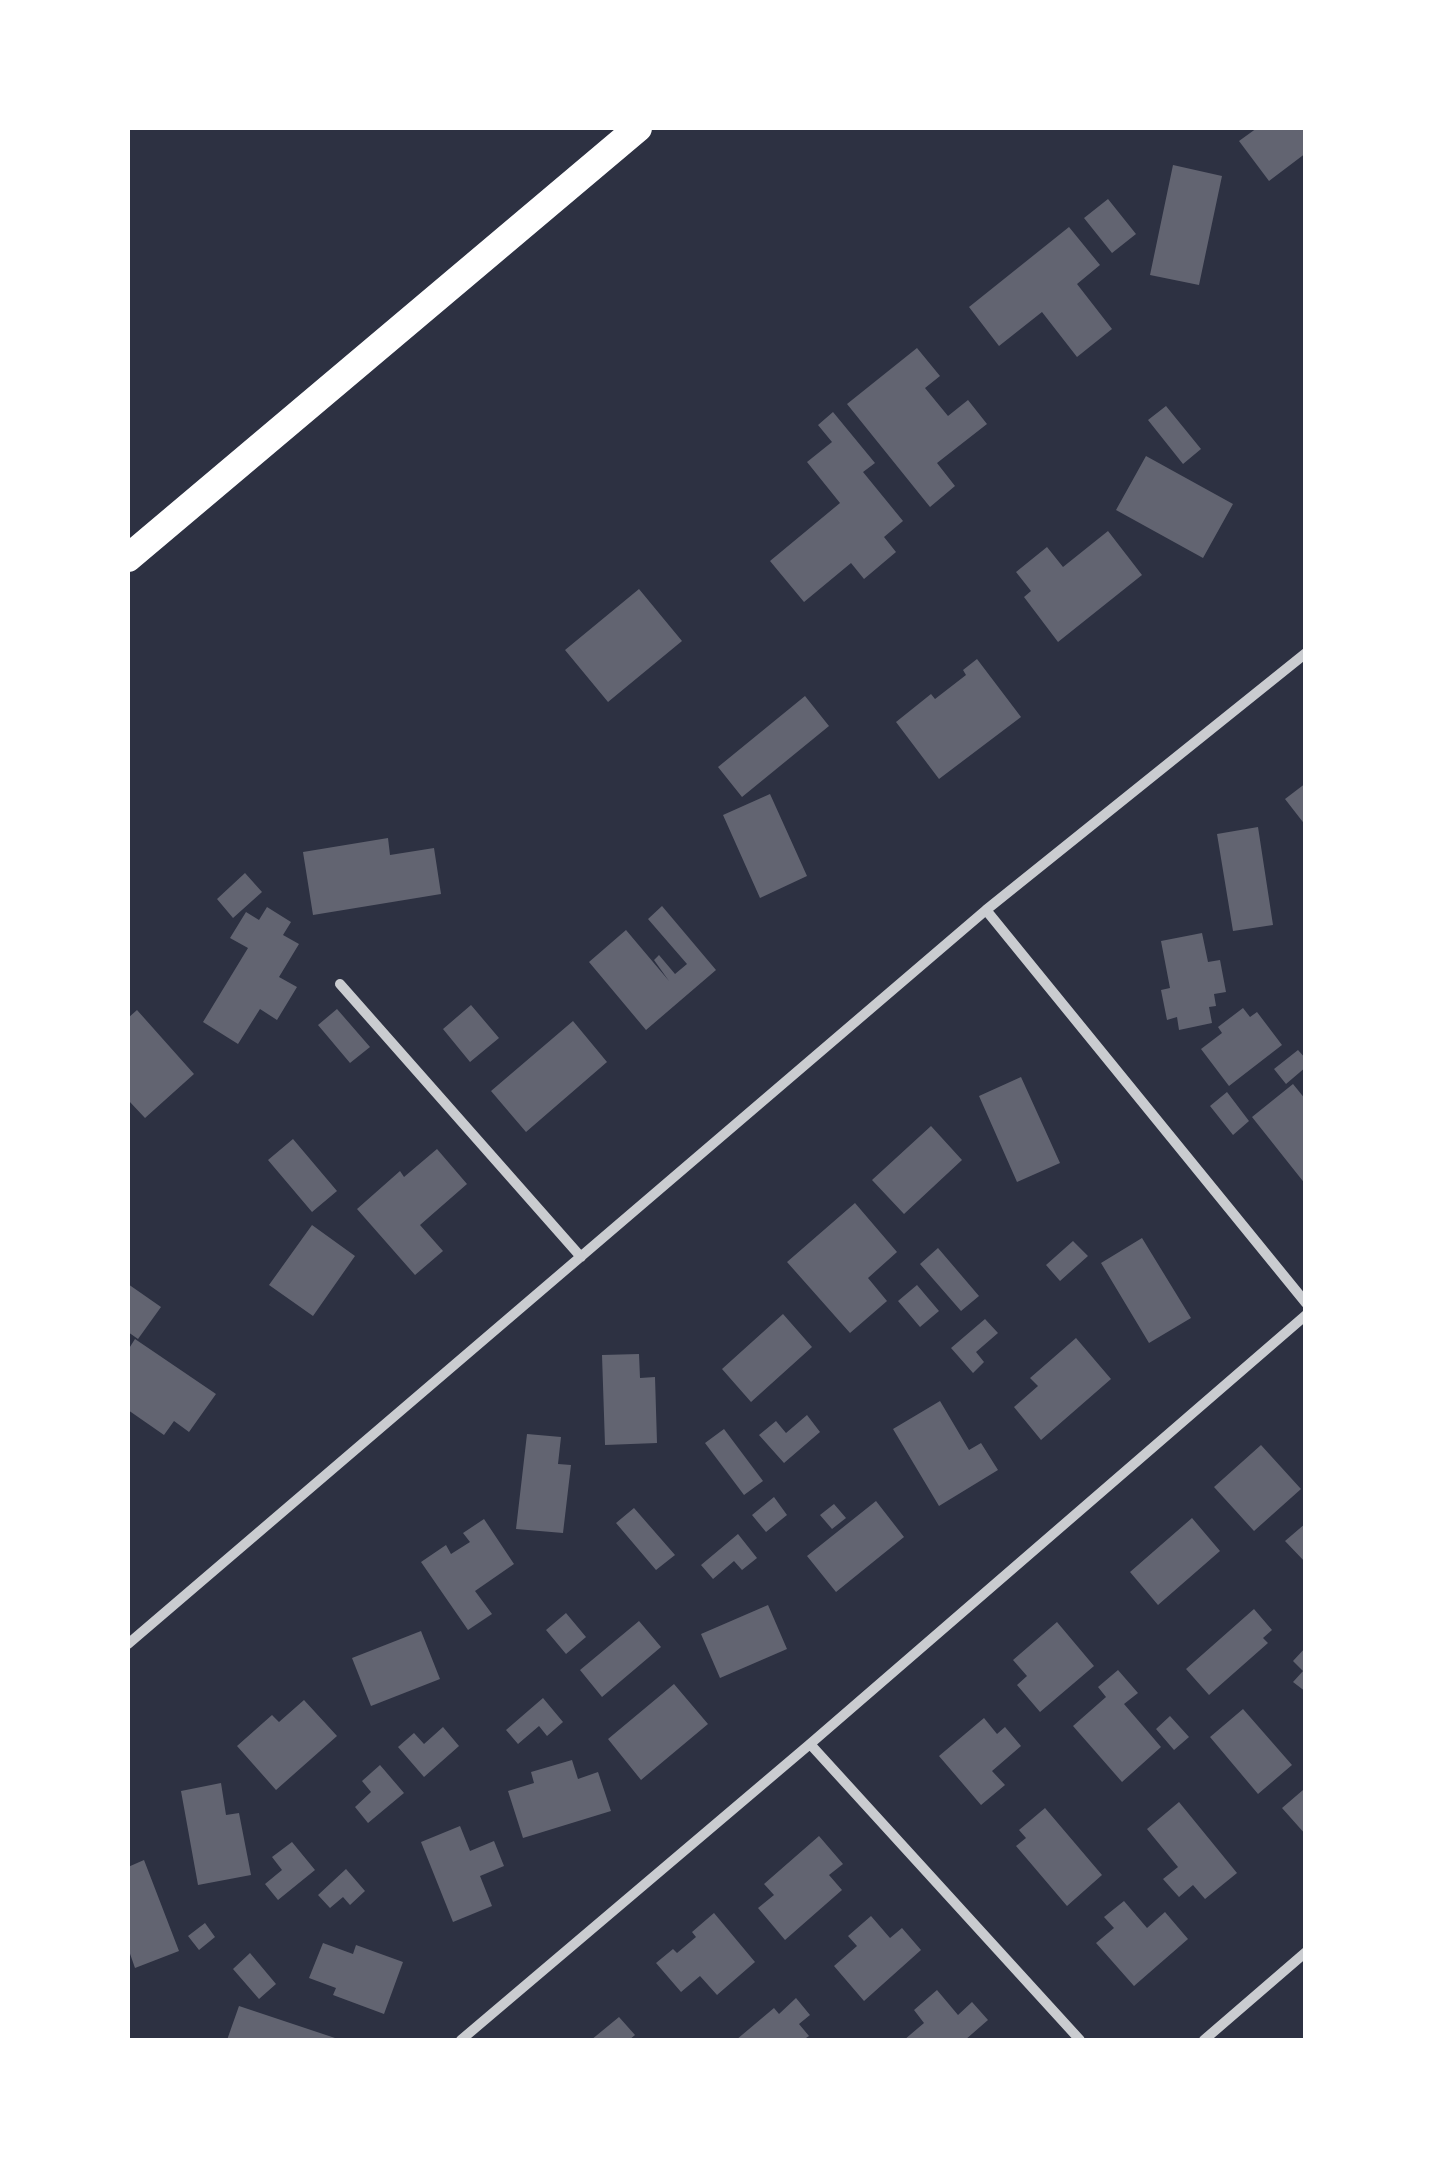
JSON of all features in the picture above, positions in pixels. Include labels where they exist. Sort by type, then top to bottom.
[{"type":"highway","points":[[128,558],[638,128]]},
{"type":"street","points":[[128,1644],[986,910],[1306,653]]},
{"type":"street","points":[[986,910],[1306,1304]]},
{"type":"street","points":[[340,984],[580,1258]]},
{"type":"street","points":[[461,2040],[1306,1315]]},
{"type":"street","points":[[810,1744],[1080,2040]]},
{"type":"street","points":[[1204,2040],[1306,1952]]},
{"type":"building","points":[[1257,128],[1306,128],[1306,153],[1269,181],[1239,141]]},
{"type":"building","points":[[1173,165],[1222,176],[1199,285],[1150,275]]},
{"type":"building","points":[[1108,199],[1136,234],[1112,253],[1084,218]]},
{"type":"building","points":[[1069,227],[1100,265],[1077,284],[1112,329],[1077,357],[1042,312],[999,346],[969,307]]},
{"type":"building","points":[[917,348],[940,376],[925,388],[948,416],[968,400],[987,424],[937,463],[955,486],[930,507],[847,404]]},
{"type":"building","points":[[1166,406],[1201,449],[1183,464],[1148,420]]},
{"type":"building","points":[[833,412],[875,463],[863,472],[903,521],[884,537],[896,552],[864,579],[851,563],[804,602],[770,561],[840,503],[807,462],[832,442],[818,425]]},
{"type":"building","points":[[1146,456],[1233,504],[1203,558],[1116,510]]},
{"type":"building","points":[[1108,531],[1142,575],[1058,642],[1024,597],[1031,591],[1016,572],[1047,547],[1063,567]]},
{"type":"building","points":[[639,589],[682,641],[608,702],[565,650]]},
{"type":"building","points":[[977,659],[1021,717],[939,779],[896,722],[931,694],[935,699],[966,675],[963,670]]},
{"type":"building","points":[[805,696],[829,726],[742,797],[718,767]]},
{"type":"building","points":[[1306,783],[1306,826],[1285,799]]},
{"type":"building","points":[[770,794],[807,876],[760,898],[723,815]]},
{"type":"building","points":[[1258,827],[1273,925],[1233,931],[1217,834]]},
{"type":"building","points":[[388,838],[390,855],[434,848],[441,894],[313,915],[303,852]]},
{"type":"building","points":[[245,873],[262,892],[233,918],[217,899]]},
{"type":"building","points":[[662,906],[716,970],[646,1030],[589,962],[626,930],[669,981],[654,960],[659,955],[675,974],[687,964],[648,919]]},
{"type":"building","points":[[267,907],[291,922],[283,935],[299,944],[279,977],[297,987],[277,1020],[260,1009],[238,1044],[203,1022],[248,948],[230,938],[246,912],[259,920]]},
{"type":"building","points":[[1202,933],[1208,962],[1220,960],[1226,992],[1214,994],[1216,1006],[1209,1007],[1212,1023],[1179,1030],[1177,1017],[1167,1020],[1161,990],[1170,988],[1161,941]]},
{"type":"building","points":[[471,1005],[499,1038],[470,1062],[443,1029]]},
{"type":"building","points":[[1243,1008],[1250,1017],[1257,1012],[1282,1045],[1229,1086],[1201,1049],[1222,1033],[1218,1027]]},
{"type":"building","points":[[337,1009],[370,1047],[350,1063],[318,1025]]},
{"type":"building","points":[[137,1010],[194,1074],[145,1118],[128,1102],[128,1018]]},
{"type":"building","points":[[573,1021],[607,1062],[526,1132],[491,1091]]},
{"type":"building","points":[[1298,1050],[1306,1059],[1306,1067],[1286,1084],[1274,1069]]},
{"type":"building","points":[[1021,1077],[1060,1163],[1017,1182],[979,1096]]},
{"type":"building","points":[[1293,1084],[1306,1100],[1306,1185],[1252,1117]]},
{"type":"building","points":[[1227,1092],[1249,1121],[1233,1135],[1210,1106]]},
{"type":"building","points":[[931,1126],[962,1160],[904,1214],[872,1180]]},
{"type":"building","points":[[293,1139],[337,1191],[312,1212],[268,1160]]},
{"type":"building","points":[[437,1149],[467,1184],[420,1225],[443,1251],[415,1275],[357,1209],[400,1171],[404,1177]]},
{"type":"building","points":[[855,1203],[897,1252],[868,1278],[887,1301],[850,1333],[787,1262]]},
{"type":"building","points":[[312,1225],[355,1256],[313,1316],[269,1285]]},
{"type":"building","points":[[1142,1238],[1191,1318],[1149,1343],[1101,1263]]},
{"type":"building","points":[[1073,1241],[1088,1256],[1060,1281],[1046,1265]]},
{"type":"building","points":[[938,1248],[979,1296],[961,1311],[920,1264]]},
{"type":"building","points":[[128,1284],[161,1307],[138,1339],[128,1332]]},
{"type":"building","points":[[917,1285],[939,1311],[920,1327],[898,1301]]},
{"type":"building","points":[[783,1314],[812,1347],[751,1402],[722,1369]]},
{"type":"building","points":[[985,1319],[998,1333],[976,1352],[984,1362],[973,1373],[951,1348]]},
{"type":"building","points":[[1076,1338],[1111,1379],[1041,1440],[1014,1407],[1038,1386],[1030,1378]]},
{"type":"building","points":[[135,1339],[216,1394],[189,1432],[174,1421],[164,1435],[128,1410],[128,1350]]},
{"type":"building","points":[[639,1354],[640,1378],[655,1377],[657,1443],[605,1445],[602,1355]]},
{"type":"building","points":[[940,1401],[969,1450],[981,1443],[998,1470],[939,1506],[893,1429]]},
{"type":"building","points":[[807,1415],[820,1432],[784,1463],[759,1435],[776,1421],[786,1433]]},
{"type":"building","points":[[724,1429],[763,1481],[744,1495],[705,1443]]},
{"type":"building","points":[[527,1434],[561,1437],[558,1464],[571,1465],[563,1533],[516,1529]]},
{"type":"building","points":[[1261,1445],[1301,1489],[1254,1531],[1214,1487]]},
{"type":"building","points":[[774,1497],[787,1515],[766,1532],[752,1515]]},
{"type":"building","points":[[876,1501],[904,1537],[836,1592],[807,1556]]},
{"type":"building","points":[[834,1504],[846,1518],[832,1529],[820,1515]]},
{"type":"building","points":[[634,1508],[675,1555],[656,1570],[616,1523]]},
{"type":"building","points":[[1192,1518],[1220,1551],[1158,1605],[1130,1572]]},
{"type":"building","points":[[484,1519],[514,1564],[475,1591],[492,1614],[468,1630],[421,1562],[446,1545],[451,1554],[470,1542],[463,1533]]},
{"type":"building","points":[[1306,1523],[1306,1563],[1285,1541]]},
{"type":"building","points":[[738,1534],[757,1558],[742,1570],[734,1561],[713,1579],[701,1565]]},
{"type":"building","points":[[768,1605],[787,1649],[720,1678],[701,1634]]},
{"type":"building","points":[[1254,1609],[1272,1630],[1263,1638],[1268,1643],[1209,1695],[1186,1669]]},
{"type":"building","points":[[566,1613],[586,1637],[566,1654],[546,1630]]},
{"type":"building","points":[[639,1621],[661,1647],[602,1697],[580,1670]]},
{"type":"building","points":[[1057,1622],[1094,1666],[1040,1712],[1017,1685],[1027,1676],[1013,1660]]},
{"type":"building","points":[[421,1631],[440,1679],[371,1706],[352,1658]]},
{"type":"building","points":[[1306,1647],[1306,1692],[1293,1682],[1303,1671],[1293,1661]]},
{"type":"building","points":[[1118,1670],[1138,1693],[1124,1704],[1161,1747],[1122,1782],[1073,1726],[1106,1697],[1098,1687]]},
{"type":"building","points":[[674,1684],[708,1724],[641,1780],[608,1739]]},
{"type":"building","points":[[543,1698],[563,1722],[547,1736],[539,1726],[518,1744],[506,1730]]},
{"type":"building","points":[[304,1700],[337,1736],[276,1790],[237,1746],[272,1715],[279,1722]]},
{"type":"building","points":[[1243,1709],[1292,1765],[1258,1794],[1210,1737]]},
{"type":"building","points":[[1170,1716],[1189,1737],[1174,1750],[1156,1729]]},
{"type":"building","points":[[984,1718],[997,1734],[1005,1727],[1021,1746],[992,1771],[1005,1785],[981,1805],[939,1756]]},
{"type":"building","points":[[443,1727],[459,1746],[424,1777],[398,1747],[414,1733],[424,1744]]},
{"type":"building","points":[[572,1760],[578,1779],[598,1772],[611,1811],[523,1838],[508,1791],[534,1783],[531,1772]]},
{"type":"building","points":[[380,1765],[404,1793],[368,1823],[355,1807],[371,1792],[362,1781]]},
{"type":"building","points":[[221,1783],[226,1815],[239,1813],[251,1875],[198,1885],[181,1791]]},
{"type":"building","points":[[1303,1790],[1306,1793],[1306,1835],[1282,1808]]},
{"type":"building","points":[[1179,1802],[1237,1873],[1205,1899],[1193,1885],[1179,1897],[1163,1879],[1178,1867],[1147,1829]]},
{"type":"building","points":[[1045,1808],[1102,1875],[1067,1906],[1016,1846],[1026,1838],[1019,1830]]},
{"type":"building","points":[[460,1826],[470,1851],[494,1841],[504,1866],[480,1876],[492,1906],[453,1922],[421,1842]]},
{"type":"building","points":[[819,1836],[843,1864],[829,1875],[842,1890],[785,1940],[758,1908],[774,1895],[764,1884]]},
{"type":"building","points":[[292,1842],[315,1870],[278,1900],[265,1884],[282,1870],[272,1857]]},
{"type":"building","points":[[144,1860],[179,1951],[135,1968],[128,1948],[128,1867]]},
{"type":"building","points":[[346,1869],[365,1891],[350,1905],[343,1897],[330,1908],[318,1895]]},
{"type":"building","points":[[1124,1901],[1147,1928],[1165,1912],[1188,1939],[1134,1986],[1096,1943],[1114,1928],[1104,1917]]},
{"type":"building","points":[[714,1913],[755,1962],[717,1995],[700,1976],[681,1992],[656,1963],[673,1949],[677,1953],[696,1937],[692,1932]]},
{"type":"building","points":[[871,1916],[890,1938],[902,1928],[921,1950],[864,2001],[834,1966],[857,1946],[848,1936]]},
{"type":"building","points":[[205,1923],[215,1937],[199,1950],[188,1936]]},
{"type":"building","points":[[323,1943],[353,1954],[356,1945],[403,1962],[384,2014],[333,1995],[336,1988],[309,1978]]},
{"type":"building","points":[[250,1953],[276,1984],[259,1999],[233,1969]]},
{"type":"building","points":[[937,1990],[958,2015],[972,2002],[988,2020],[965,2040],[904,2040],[924,2023],[914,2010]]},
{"type":"building","points":[[796,1998],[810,2015],[799,2024],[809,2036],[803,2040],[736,2040],[774,2008],[779,2014]]},
{"type":"building","points":[[239,2006],[341,2040],[227,2040]]},
{"type":"building","points":[[619,2017],[635,2035],[629,2040],[591,2040]]}]
